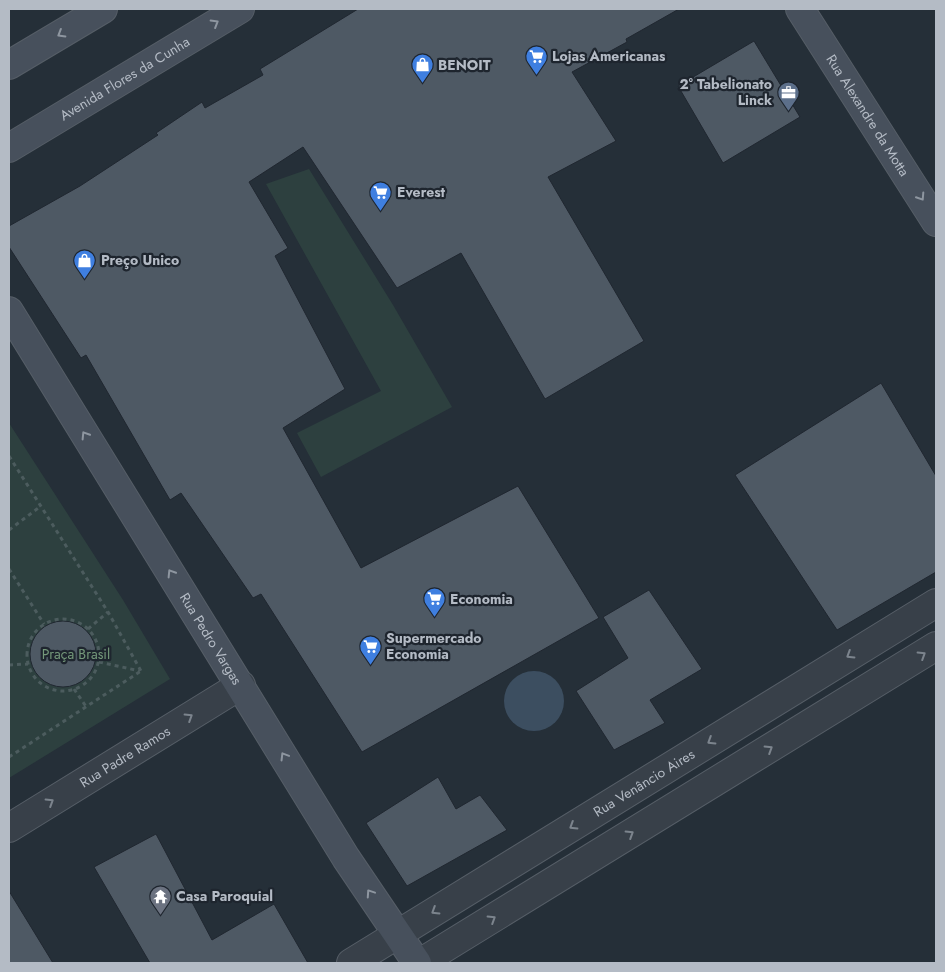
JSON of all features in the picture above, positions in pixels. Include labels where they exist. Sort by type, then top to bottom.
[{"type":"main road","points":[[9,65],[103,9]]},
{"type":"main road","name":"Avenida Flores da Cunha","points":[[9,148],[240,9]]},
{"type":"main road","name":"Rua Alexandre da Motta","points":[[800,9],[936,222]]},
{"type":"main road","name":"Rua Pedro Vargas","points":[[9,312],[241,685],[346,858],[397,934],[419,963]]},
{"type":"street","name":"Rua Venâncio Aires","points":[[350,963],[936,602]]},
{"type":"street","points":[[875,640],[896,671]]},
{"type":"street","points":[[419,963],[936,646]]},
{"type":"street","name":"Rua Padre Ramos","points":[[9,828],[241,685]]},
{"type":"street","points":[[636,787],[657,818]]},
{"type":"path","points":[[9,456],[108,612],[140,671]]},
{"type":"path","points":[[9,530],[41,506]]},
{"type":"path","points":[[9,570],[44,624]]},
{"type":"path","points":[[88,628],[108,612]]},
{"type":"path","points":[[66,618],[78,621],[88,628],[96,639],[99,650],[99,662],[94,674],[85,684],[74,689],[62,691],[40,683],[28,664],[29,641],[35,631],[44,624],[66,618]]},
{"type":"path","points":[[99,662],[140,671]]},
{"type":"path","points":[[9,664],[28,664]]},
{"type":"path","points":[[9,758],[87,708],[140,671]]},
{"type":"path","points":[[74,689],[87,708]]},
{"type":"green space","points":[[309,169],[393,305],[452,407],[321,477],[297,433],[381,391],[266,184]]},
{"type":"green space","name":"Praça Brasil","points":[[9,423],[123,600],[170,679],[9,778]]},
{"type":"water","points":[[528,671],[540,671],[551,676],[559,684],[564,695],[562,713],[551,726],[540,731],[528,731],[517,726],[509,718],[504,707],[504,695],[509,684],[517,676]]},
{"type":"building","points":[[358,9],[679,9],[626,39],[627,42],[572,72],[616,141],[548,177],[644,341],[545,399],[461,253],[397,288],[303,147],[249,182],[288,248],[275,256],[345,389],[283,428],[361,568],[518,486],[599,618],[362,752],[261,594],[253,598],[181,493],[170,500],[86,355],[81,358],[9,247],[9,226],[80,186],[158,135],[156,133],[202,102],[205,108],[263,75],[260,69]]},
{"type":"building","points":[[754,41],[800,117],[723,163],[678,86]]},
{"type":"building","points":[[881,383],[936,476],[936,572],[837,630],[735,475]]},
{"type":"building","points":[[649,590],[702,669],[650,700],[665,723],[614,750],[576,691],[628,658],[603,617]]},
{"type":"building","points":[[63,621],[76,624],[86,631],[93,641],[96,654],[93,667],[86,677],[76,684],[63,687],[50,684],[40,677],[33,667],[30,654],[33,641],[40,631],[50,624]]},
{"type":"building","points":[[438,777],[456,809],[480,795],[507,830],[407,886],[366,823]]},
{"type":"building","name":"Casa Paroquial","points":[[156,834],[212,940],[274,904],[308,963],[150,963],[94,867]]},
{"type":"building","points":[[9,891],[53,963],[9,963]]},
{"type":"place","name":"Lojas Americanas","points":[[536,75]]},
{"type":"place","name":"BENOIT","points":[[422,84]]},
{"type":"place","name":"2° Tabelionato Linck","points":[[788,111]]},
{"type":"place","name":"Everest","points":[[381,211]]},
{"type":"place","name":"Preço Unico","points":[[85,279]]},
{"type":"place","name":"Economia","points":[[434,618]]},
{"type":"place","name":"Supermercado Economia","points":[[370,665]]},
{"type":"place","name":"Casa Paroquial","points":[[160,915]]}]
